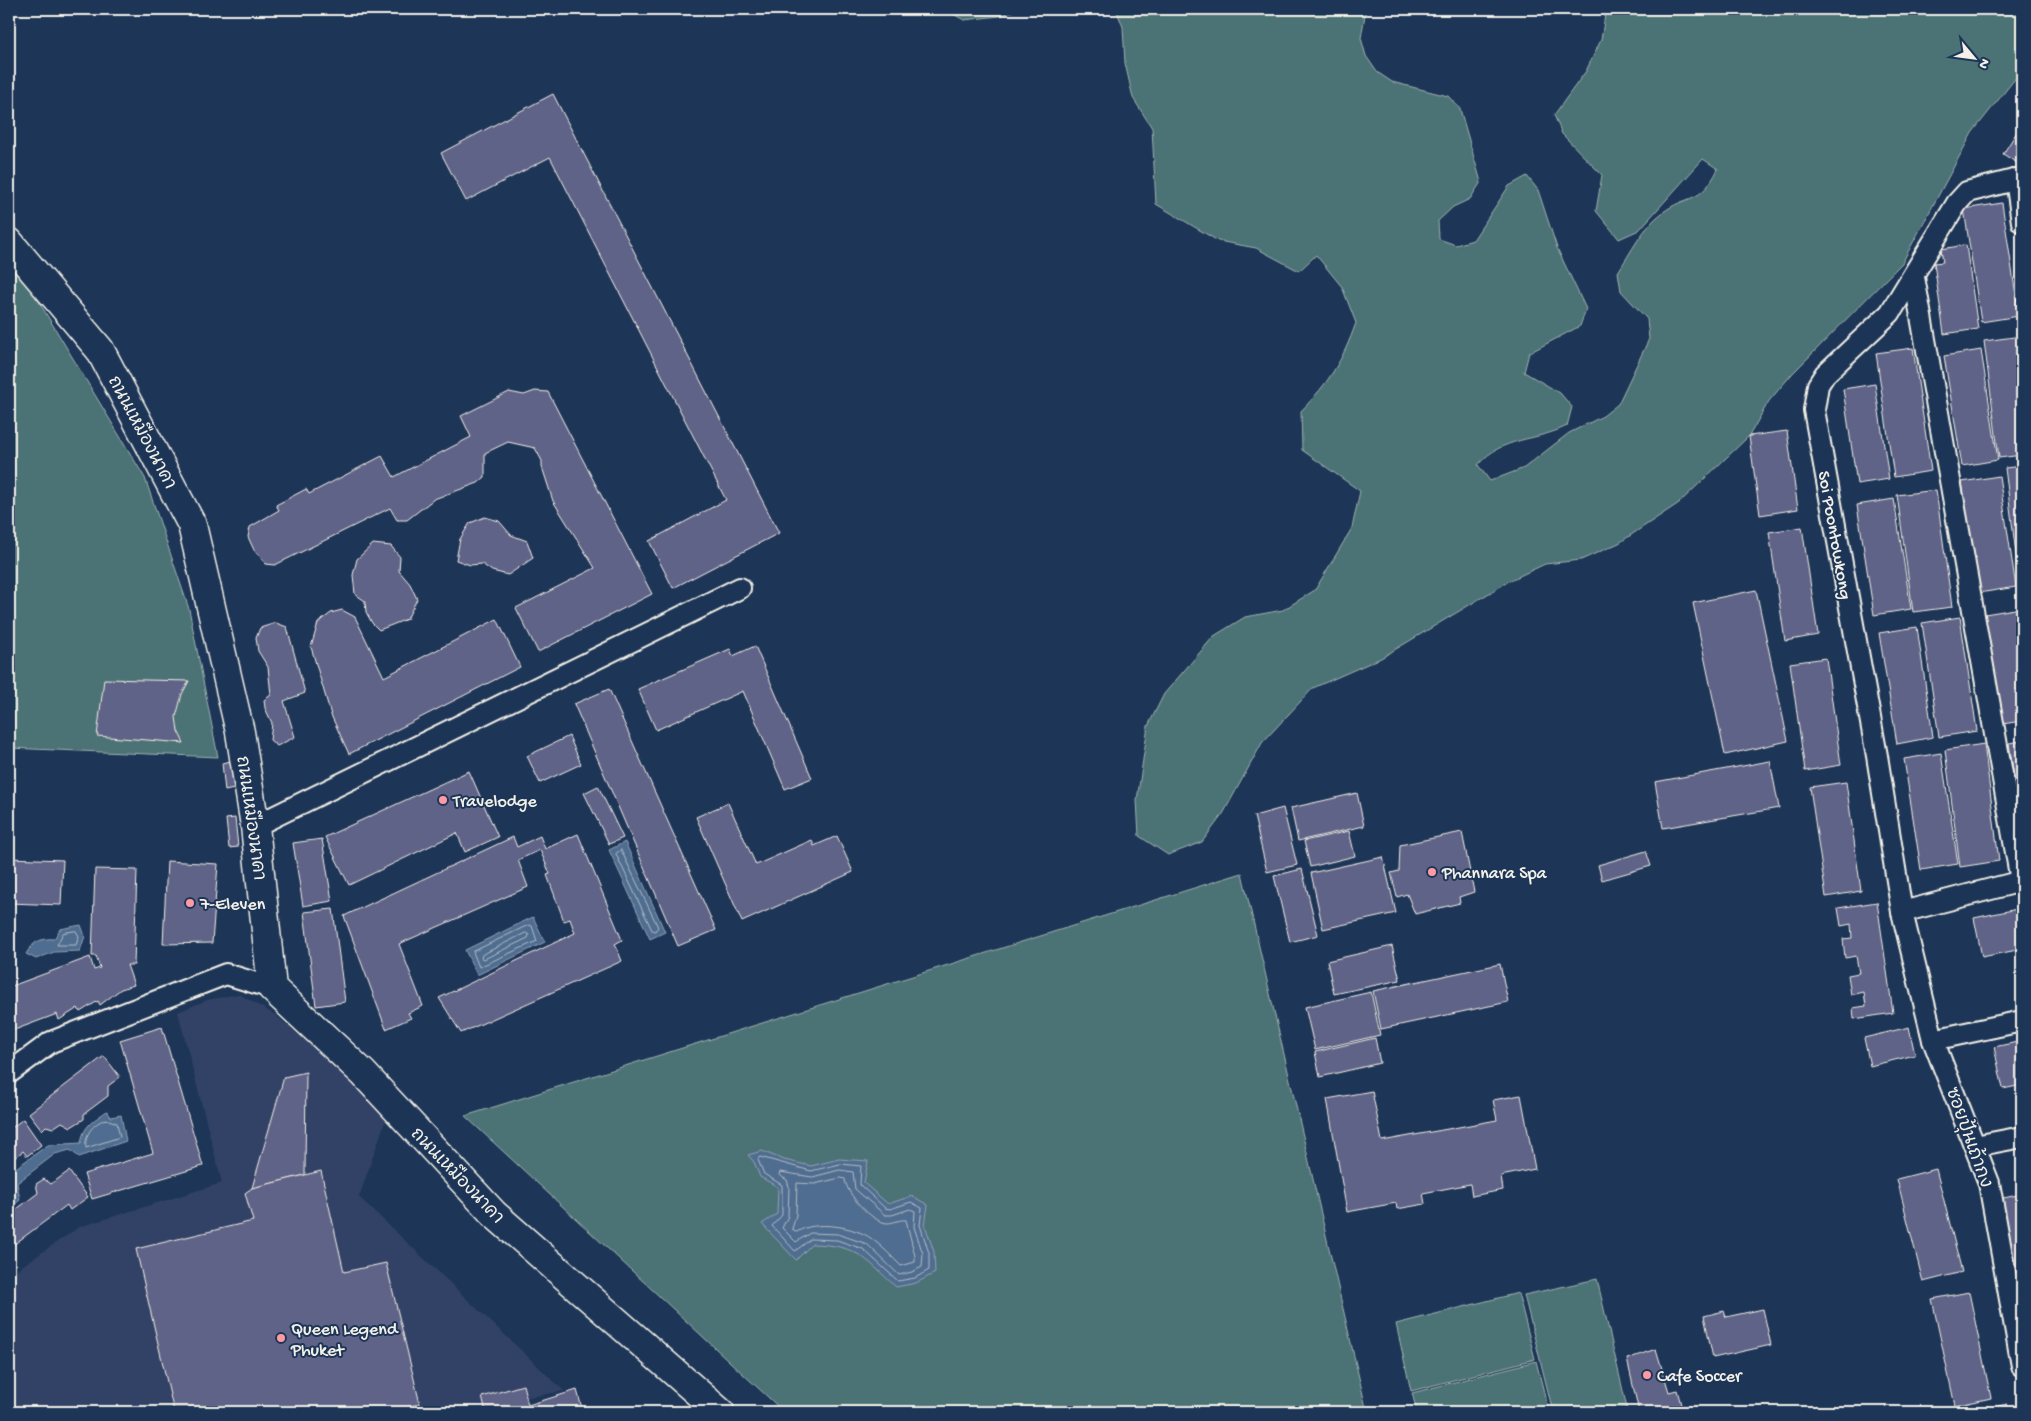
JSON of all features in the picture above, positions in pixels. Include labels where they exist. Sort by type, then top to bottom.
[{"type":"street","name":"Soi Poontowkong","points":[[1902,912],[1877,756],[1814,410],[1818,385],[1825,374],[1890,313],[1914,277],[1956,203],[1967,192],[2019,178]]},
{"type":"street","points":[[2019,178],[2022,222]]},
{"type":"street","name":"ถนนเหมืองนาคา","points":[[9,242],[100,350],[192,525],[240,732],[255,826],[272,988],[363,1073],[494,1214],[720,1412]]},
{"type":"street","points":[[1902,912],[2022,881],[1914,277]]},
{"type":"street","points":[[255,826],[740,588]]},
{"type":"street","name":"ซอยปุ้นเถ้ากง","points":[[1902,912],[1933,1040],[1989,1183],[2022,1363]]},
{"type":"street","points":[[9,1073],[51,1042],[226,974],[272,988]]},
{"type":"street","points":[[1933,1040],[2022,1021]]},
{"type":"street","points":[[1975,1146],[2022,1137]]},
{"type":"shaded area","points":[[239,994],[275,1015],[317,1050],[387,1116],[359,1197],[564,1391],[455,1410],[455,1412],[9,1412],[9,1275],[79,1227],[222,1183],[178,1012],[207,1000]]},
{"type":"green space","points":[[944,9],[1018,9],[1000,16],[964,20]]},
{"type":"green space","points":[[1116,9],[1366,9],[1361,38],[1366,56],[1377,72],[1392,82],[1448,96],[1460,109],[1481,182],[1470,199],[1453,207],[1438,221],[1439,239],[1456,245],[1473,240],[1509,186],[1527,176],[1538,190],[1557,248],[1586,309],[1580,326],[1529,353],[1524,372],[1560,393],[1572,407],[1567,426],[1508,444],[1487,456],[1478,465],[1490,481],[1524,468],[1569,433],[1603,416],[1618,404],[1649,339],[1647,319],[1621,291],[1618,272],[1649,225],[1671,207],[1699,194],[1705,189],[1718,169],[1703,159],[1639,230],[1619,239],[1596,211],[1602,175],[1562,134],[1554,115],[1586,71],[1601,40],[1606,9],[2022,9],[2022,70],[1972,133],[1902,263],[1792,374],[1769,401],[1749,436],[1679,503],[1619,543],[1581,560],[1545,564],[1511,580],[1381,658],[1313,688],[1262,743],[1223,814],[1202,842],[1168,855],[1139,836],[1137,800],[1148,726],[1164,694],[1214,636],[1245,617],[1283,610],[1315,590],[1352,528],[1360,491],[1302,450],[1301,411],[1334,371],[1356,323],[1342,287],[1316,255],[1299,271],[1256,248],[1218,241],[1156,204],[1152,128],[1133,98],[1125,63],[1123,27]]},
{"type":"green space","points":[[9,265],[36,297],[145,478],[189,609],[218,757],[9,748]]},
{"type":"green space","points":[[1242,873],[1367,1412],[784,1412],[465,1116]]},
{"type":"green space","points":[[1597,1279],[1627,1408],[1609,1412],[1553,1412],[1524,1295]]},
{"type":"green space","points":[[1518,1293],[1535,1359],[1411,1391],[1396,1324]]},
{"type":"green space","points":[[1536,1361],[1549,1412],[1417,1412],[1412,1393]]},
{"type":"water","points":[[625,842],[665,932],[650,939],[609,850]]},
{"type":"water","points":[[533,917],[545,942],[477,975],[465,950]]},
{"type":"water","points":[[81,925],[85,936],[80,951],[54,952],[36,959],[26,954],[31,946],[37,942],[45,939],[54,939],[60,929]]},
{"type":"water","points":[[107,1111],[111,1117],[121,1115],[126,1141],[79,1157],[70,1150],[55,1154],[17,1183],[20,1200],[9,1209],[9,1173],[48,1145],[81,1143],[87,1128]]},
{"type":"water","points":[[762,1151],[784,1160],[811,1166],[839,1159],[868,1161],[864,1183],[888,1204],[912,1196],[928,1205],[925,1225],[934,1252],[935,1273],[916,1283],[896,1287],[859,1255],[850,1250],[827,1245],[812,1244],[796,1260],[762,1224],[777,1214],[778,1187],[760,1177],[754,1162],[748,1155]]},
{"type":"building","points":[[553,94],[779,533],[673,588],[649,541],[726,500],[550,157],[466,201],[441,153]]},
{"type":"building","points":[[2022,124],[2022,166],[2003,154]]},
{"type":"building","points":[[2002,203],[2019,316],[1981,322],[1964,209]]},
{"type":"building","points":[[1966,245],[1978,329],[1944,334],[1934,263],[1943,262],[1941,249]]},
{"type":"building","points":[[2022,336],[2022,455],[1999,458],[1984,341]]},
{"type":"building","points":[[1913,348],[1931,471],[1894,477],[1876,353]]},
{"type":"building","points":[[1981,350],[1998,460],[1962,466],[1944,356]]},
{"type":"building","points":[[1875,384],[1889,479],[1857,484],[1843,389]]},
{"type":"building","points":[[535,391],[548,392],[652,594],[538,652],[516,608],[595,568],[553,501],[542,467],[542,461],[535,448],[508,442],[485,453],[485,477],[478,483],[434,499],[407,520],[397,520],[390,508],[275,565],[266,564],[254,550],[248,537],[250,527],[279,510],[276,505],[306,489],[309,494],[382,456],[394,477],[471,437],[461,416],[509,392],[524,395]]},
{"type":"building","points":[[1787,431],[1798,509],[1760,515],[1749,436]]},
{"type":"building","points":[[2022,466],[2022,585],[2020,585],[2005,468]]},
{"type":"building","points":[[1999,476],[2016,587],[1979,593],[1962,482]]},
{"type":"building","points":[[1936,490],[1952,607],[1913,612],[1897,495]]},
{"type":"building","points":[[1894,499],[1911,609],[1874,615],[1857,505]]},
{"type":"building","points":[[485,517],[499,521],[511,535],[527,541],[533,558],[508,575],[492,571],[482,564],[470,565],[456,560],[460,539],[470,523]]},
{"type":"building","points":[[1802,527],[1818,635],[1785,641],[1769,532]]},
{"type":"building","points":[[373,544],[391,546],[400,557],[399,571],[410,584],[417,599],[407,619],[379,630],[372,623],[366,612],[365,601],[355,594],[353,575],[357,559]]},
{"type":"building","points":[[1756,590],[1788,741],[1725,755],[1693,603]]},
{"type":"building","points":[[2021,608],[2022,721],[2002,724],[1985,614]]},
{"type":"building","points":[[342,610],[355,617],[384,677],[497,619],[520,667],[349,754],[331,715],[311,647],[318,623],[331,613]]},
{"type":"building","points":[[1960,617],[1977,731],[1939,737],[1922,623]]},
{"type":"building","points":[[276,623],[287,627],[305,693],[284,701],[295,737],[277,746],[270,740],[272,723],[265,708],[264,700],[271,695],[268,667],[258,651],[256,638],[260,628]]},
{"type":"building","points":[[1917,627],[1933,737],[1897,744],[1879,633]]},
{"type":"building","points":[[755,646],[812,778],[785,789],[743,691],[656,730],[638,689],[730,649],[733,656]]},
{"type":"building","points":[[1826,658],[1841,765],[1805,771],[1790,663]]},
{"type":"building","points":[[104,679],[189,681],[182,694],[176,717],[178,731],[184,743],[97,736]]},
{"type":"building","points":[[609,689],[716,930],[678,946],[574,704]]},
{"type":"building","points":[[569,736],[581,764],[540,783],[527,756]]},
{"type":"building","points":[[2022,741],[2022,830],[2009,743]]},
{"type":"building","points":[[1984,744],[1999,861],[1960,867],[1945,750]]},
{"type":"building","points":[[1941,753],[1958,864],[1921,870],[1904,759]]},
{"type":"building","points":[[231,761],[234,789],[225,791],[222,763]]},
{"type":"building","points":[[1770,761],[1779,808],[1663,828],[1655,782]]},
{"type":"building","name":"Travelodge","points":[[469,771],[498,837],[465,852],[457,833],[349,885],[325,837]]},
{"type":"building","points":[[1846,782],[1861,891],[1826,897],[1810,787]]},
{"type":"building","points":[[598,786],[623,838],[609,844],[584,793]]},
{"type":"building","points":[[1357,793],[1364,826],[1298,841],[1291,808]]},
{"type":"building","points":[[728,803],[756,865],[812,840],[814,846],[837,836],[853,872],[742,922],[696,817]]},
{"type":"building","points":[[1283,808],[1297,865],[1267,872],[1254,816]]},
{"type":"building","points":[[235,818],[238,847],[229,848],[226,819]]},
{"type":"building","points":[[1349,831],[1355,856],[1310,867],[1304,841]]},
{"type":"building","name":"Phannara Spa","points":[[1462,832],[1474,892],[1459,897],[1460,903],[1415,914],[1407,894],[1397,897],[1391,873],[1399,871],[1400,845]]},
{"type":"building","points":[[578,834],[622,940],[615,944],[622,961],[461,1033],[439,998],[575,933],[570,919],[564,921],[547,875],[550,874],[540,850],[518,860],[528,887],[399,944],[423,1006],[408,1013],[411,1018],[386,1029],[344,916],[513,837],[517,847],[540,836],[545,849]]},
{"type":"building","points":[[322,839],[332,901],[303,906],[293,843]]},
{"type":"building","points":[[1646,851],[1651,866],[1602,880],[1598,865]]},
{"type":"building","points":[[1383,857],[1396,913],[1323,929],[1311,873]]},
{"type":"building","points":[[9,858],[63,860],[61,905],[9,903]]},
{"type":"building","name":"7-Eleven","points":[[167,861],[218,864],[212,943],[163,944]]},
{"type":"building","points":[[95,869],[137,870],[134,965],[127,965],[134,985],[121,989],[100,1005],[98,1001],[80,1012],[78,1008],[59,1020],[57,1014],[9,1032],[9,987],[90,957],[94,970],[100,968],[96,956],[92,956]]},
{"type":"building","points":[[1302,869],[1318,935],[1290,942],[1274,876]]},
{"type":"building","points":[[1877,902],[1893,1013],[1854,1019],[1853,1008],[1866,1006],[1864,992],[1851,995],[1848,975],[1859,973],[1856,956],[1845,958],[1843,939],[1852,938],[1851,924],[1841,926],[1838,908]]},
{"type":"building","points":[[2022,908],[2022,949],[1982,957],[1974,918]]},
{"type":"building","points":[[333,909],[345,1002],[316,1006],[304,912]]},
{"type":"building","points":[[1392,946],[1400,980],[1334,994],[1327,961]]},
{"type":"building","points":[[1500,964],[1508,1002],[1381,1029],[1373,991]]},
{"type":"building","points":[[1371,992],[1380,1035],[1315,1050],[1305,1007]]},
{"type":"building","points":[[162,1027],[203,1166],[92,1199],[84,1174],[153,1153],[120,1040]]},
{"type":"building","points":[[1909,1027],[1915,1055],[1870,1066],[1864,1038]]},
{"type":"building","points":[[1375,1038],[1380,1063],[1320,1077],[1315,1052]]},
{"type":"building","points":[[2022,1041],[2022,1085],[2003,1089],[1994,1047]]},
{"type":"building","points":[[104,1056],[120,1077],[108,1086],[108,1096],[84,1114],[84,1119],[71,1127],[62,1122],[53,1128],[46,1126],[42,1130],[29,1113]]},
{"type":"building","points":[[306,1072],[305,1175],[252,1188],[284,1077]]},
{"type":"building","points":[[1372,1091],[1382,1141],[1497,1120],[1493,1100],[1521,1095],[1535,1169],[1501,1176],[1503,1190],[1472,1196],[1470,1184],[1423,1193],[1425,1204],[1397,1209],[1396,1203],[1347,1212],[1327,1099]]},
{"type":"building","points":[[23,1119],[41,1145],[27,1156],[23,1151],[9,1162],[9,1130]]},
{"type":"building","points":[[1936,1169],[1962,1272],[1923,1282],[1897,1179]]},
{"type":"building","points":[[69,1171],[88,1197],[70,1210],[67,1205],[9,1248],[9,1215],[38,1193],[36,1184],[44,1179],[51,1184]]},
{"type":"building","name":"Queen Legend Phuket","points":[[321,1171],[344,1272],[386,1263],[420,1404],[385,1412],[174,1412],[136,1249],[253,1221],[245,1193],[252,1188]]},
{"type":"building","points":[[2022,1194],[2022,1304],[2020,1305],[1999,1199]]},
{"type":"building","points":[[1969,1292],[1991,1398],[1955,1406],[1932,1299]]},
{"type":"building","points":[[1763,1309],[1771,1345],[1713,1358],[1704,1316],[1724,1311],[1726,1317]]},
{"type":"building","name":"Cafe Soccer","points":[[1656,1349],[1669,1392],[1677,1390],[1683,1412],[1639,1412],[1627,1359]]},
{"type":"building","points":[[523,1385],[528,1405],[577,1390],[583,1412],[486,1412],[482,1397]]},
{"type":"building","points":[[2007,1404],[2009,1412],[1973,1412]]},
{"type":"place","name":"Travelodge","points":[[443,800]]},
{"type":"place","name":"Phannara Spa","points":[[1432,872]]},
{"type":"place","name":"7-Eleven","points":[[190,903]]},
{"type":"place","name":"Queen Legend Phuket","points":[[281,1338]]},
{"type":"place","name":"Cafe Soccer","points":[[1647,1375]]}]
